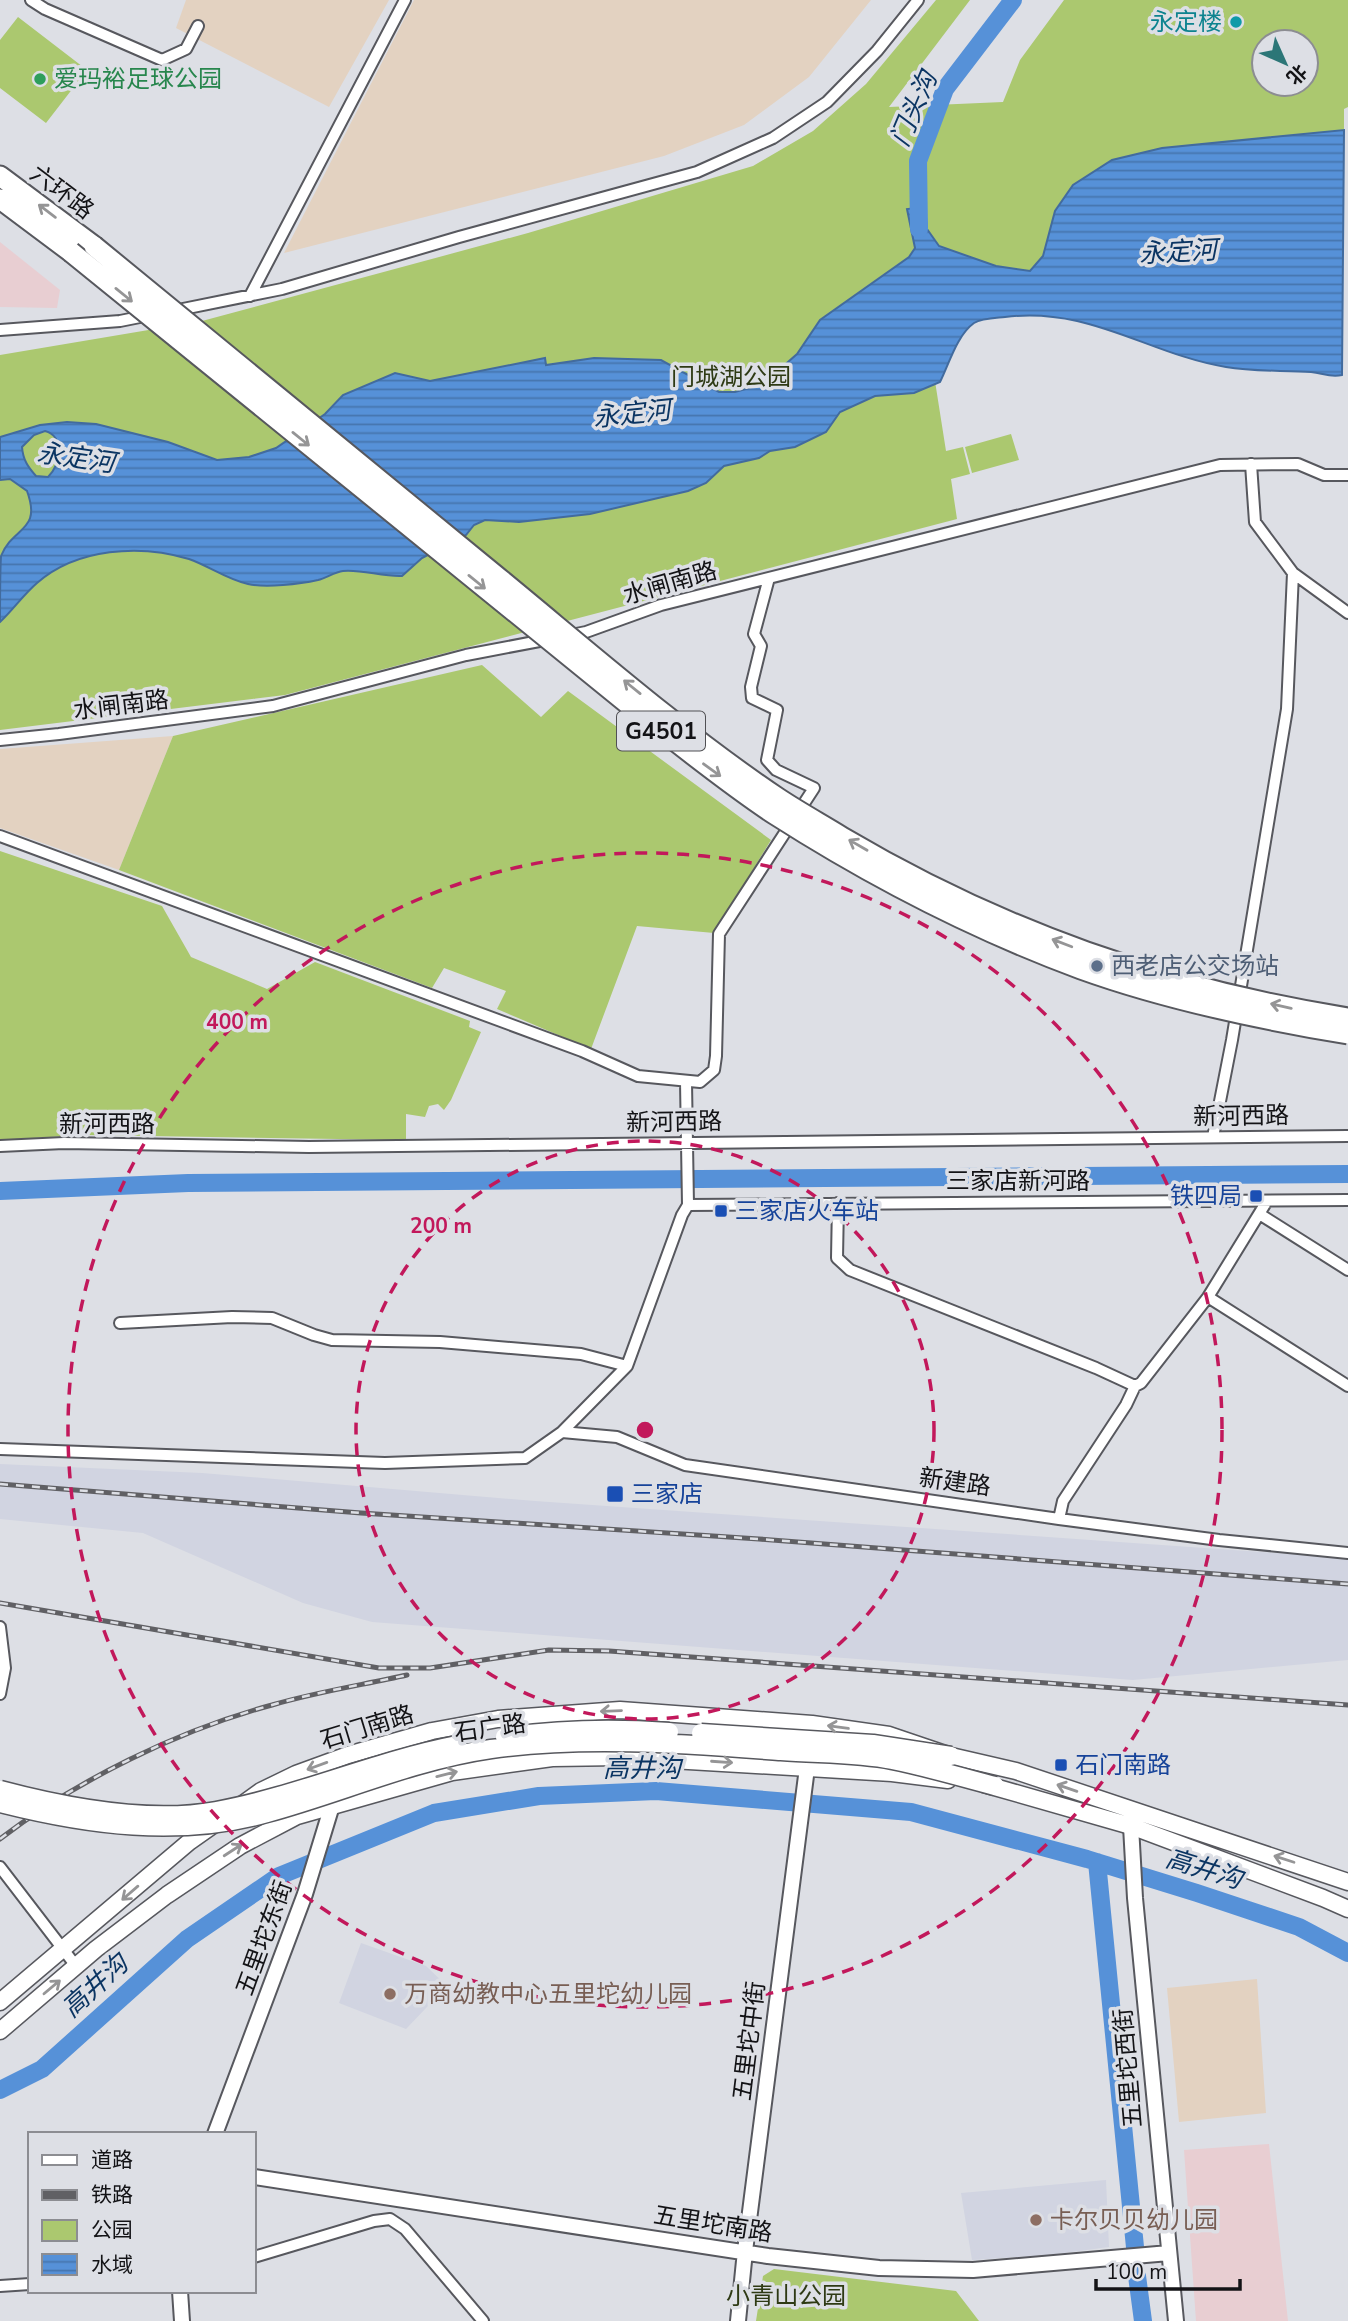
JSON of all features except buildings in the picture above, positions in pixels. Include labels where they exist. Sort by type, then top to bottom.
[{"type":"highway","name":"六环路","points":[[0,176],[94,246],[648,700],[780,799],[907,874],[1022,928],[1145,973],[1295,1010],[1348,1018]]},
{"type":"highway","name":"G4501","points":[[0,199],[71,252],[638,712],[751,798],[845,858],[960,919],[1081,969],[1198,1004],[1348,1034]]},
{"type":"main road","name":"石门南路","points":[[0,2002],[188,1842],[251,1798],[296,1774],[348,1755],[432,1731],[498,1719],[620,1710],[839,1727],[889,1735],[951,1756],[1016,1771],[1348,1909]]},
{"type":"main road","name":"石广路","points":[[0,1790],[87,1809],[151,1815],[214,1812],[283,1796],[429,1750],[555,1730],[620,1729],[873,1744],[951,1756]]},
{"type":"main road","name":"石广路","points":[[0,1803],[60,1818],[135,1826],[204,1826],[264,1814],[410,1767],[476,1752],[574,1743],[661,1742],[890,1759],[995,1786]]},
{"type":"main road","name":"石门南路","points":[[0,2031],[76,1966],[167,1895],[240,1846],[297,1816],[452,1773],[552,1758],[621,1757],[892,1773],[995,1786],[1133,1819],[1348,1881]]},
{"type":"street","points":[[31,0],[44,9],[162,60],[186,48],[198,26]]},
{"type":"street","points":[[250,296],[405,0]]},
{"type":"street","points":[[0,330],[120,321],[250,296],[697,173],[773,138],[827,102],[877,51],[918,0]]},
{"type":"street","points":[[1251,464],[1255,522],[1293,573],[1348,613]]},
{"type":"street","name":"水闸南路","points":[[0,740],[273,706],[466,655],[586,632],[661,605],[1220,465],[1298,464],[1324,475],[1348,475]]},
{"type":"street","points":[[1213,1137],[1233,1040],[1287,709],[1293,573]]},
{"type":"street","points":[[0,836],[582,1051],[638,1076],[700,1082],[713,1070],[719,934],[814,788],[776,770],[767,761],[777,710],[752,698],[751,687],[761,646],[754,634],[769,578]]},
{"type":"street","points":[[0,1449],[385,1463],[525,1458],[562,1432],[627,1366],[688,1205],[686,1082]]},
{"type":"street","name":"新河西路","points":[[0,1146],[64,1143],[309,1147],[1348,1136]]},
{"type":"street","name":"三家店新河路","points":[[688,1205],[1348,1200]]},
{"type":"street","points":[[1059,1518],[1063,1501],[1135,1387],[1141,1383],[1208,1297],[1267,1201]]},
{"type":"street","points":[[838,1203],[836,1258],[850,1270],[1096,1368],[1135,1387]]},
{"type":"street","points":[[1261,1214],[1348,1270]]},
{"type":"street","points":[[1208,1297],[1348,1386]]},
{"type":"street","points":[[120,1323],[232,1317],[272,1318],[332,1340],[440,1342],[582,1354],[627,1366]]},
{"type":"street","name":"新建路","points":[[562,1432],[617,1437],[685,1465],[1219,1540],[1348,1553]]},
{"type":"street","points":[[0,1627],[5,1668],[0,1694]]},
{"type":"street","name":"五里坨东街","points":[[216,2132],[305,1894],[348,1755]]},
{"type":"street","name":"五里坨中街","points":[[738,2321],[807,1768]]},
{"type":"street","name":"五里坨西街","points":[[1133,1819],[1135,1898],[1175,2321]]},
{"type":"street","points":[[0,1867],[76,1966]]},
{"type":"street","name":"五里坨南路","points":[[256,2177],[745,2251],[879,2268],[973,2270],[1169,2253]]},
{"type":"street","points":[[256,2256],[283,2250],[374,2221],[390,2219],[405,2229],[483,2321]]},
{"type":"street","points":[[0,2286],[28,2284]]},
{"type":"street","points":[[180,2293],[182,2321]]},
{"type":"shaded area","points":[[186,0],[389,0],[329,107],[176,28]]},
{"type":"shaded area","points":[[414,0],[871,0],[809,77],[744,125],[664,156],[284,253]]},
{"type":"shaded area","points":[[0,242],[60,290],[57,308],[0,307]]},
{"type":"shaded area","points":[[173,736],[119,870],[0,828],[0,749]]},
{"type":"shaded area","points":[[0,1464],[202,1473],[535,1501],[1348,1558],[1348,1660],[1133,1680],[372,1622],[303,1603],[143,1533],[0,1519]]},
{"type":"shaded area","name":"万商幼教中心五里坨幼儿园","points":[[361,1943],[426,1966],[447,1986],[406,2029],[339,2003]]},
{"type":"shaded area","points":[[1257,1979],[1266,2113],[1179,2122],[1167,1988]]},
{"type":"shaded area","points":[[1269,2144],[1288,2321],[1196,2321],[1184,2150]]},
{"type":"shaded area","name":"卡尔贝贝幼儿园","points":[[1106,2180],[1109,2247],[1049,2255],[972,2260],[961,2193]]},
{"type":"green space","name":"门城湖公园","points":[[936,0],[970,0],[889,107],[1003,102],[1020,60],[1064,0],[1348,0],[1348,107],[1344,109],[1344,130],[1162,148],[1073,185],[1055,210],[1043,257],[1030,271],[996,266],[939,246],[927,229],[926,211],[917,267],[946,451],[963,447],[970,474],[951,479],[957,519],[285,695],[0,730],[0,355],[202,321],[528,233],[753,166],[813,131],[866,84]]},
{"type":"green space","name":"爱玛裕足球公园","points":[[18,17],[87,70],[46,123],[0,88],[0,40]]},
{"type":"green space","points":[[1011,434],[1019,460],[972,473],[965,447]]},
{"type":"green space","points":[[482,665],[541,717],[568,691],[771,840],[714,933],[637,926],[591,1049],[497,1009],[506,991],[444,968],[432,988],[119,870],[173,736]]},
{"type":"green space","points":[[0,851],[162,906],[191,957],[267,989],[315,962],[470,1021],[469,1027],[481,1032],[451,1100],[444,1110],[438,1104],[429,1106],[425,1117],[406,1114],[406,1140],[84,1135],[0,1140]]},
{"type":"green space","name":"小青山公园","points":[[774,2269],[956,2291],[979,2321],[756,2321],[763,2276]]},
{"type":"water","name":"永定河","points":[[1344,130],[1342,375],[1226,367],[1198,361],[1118,333],[1064,318],[1035,315],[985,319],[974,323],[963,335],[940,382],[914,393],[875,396],[840,412],[826,432],[795,447],[770,451],[759,458],[724,466],[706,483],[688,491],[590,514],[519,522],[485,520],[474,525],[466,535],[422,558],[402,576],[343,571],[302,583],[255,585],[170,554],[110,552],[71,562],[53,571],[37,583],[0,622],[1,556],[6,546],[29,522],[31,504],[27,491],[10,479],[0,480],[0,437],[40,425],[67,422],[96,424],[168,442],[217,460],[249,457],[276,448],[325,414],[343,395],[395,373],[430,381],[545,358],[546,365],[594,358],[661,360],[719,392],[735,392],[763,384],[797,354],[820,320],[909,257],[915,248],[907,209],[925,207],[927,229],[939,246],[996,266],[1030,271],[1043,256],[1055,211],[1073,185],[1112,160],[1162,148]],"holes":[[[45,431],[56,439],[59,451],[56,465],[48,477],[36,476],[26,463],[22,447],[34,435]]]},
{"type":"waterway","name":"门头沟","points":[[919,229],[918,161],[945,89],[1013,0]]},
{"type":"waterway","points":[[0,1191],[188,1183],[1348,1174]]},
{"type":"waterway","name":"高井沟","points":[[0,2090],[42,2069],[187,1939],[279,1876],[434,1813],[539,1796],[656,1791],[911,1812],[1087,1859],[1197,1893],[1299,1927],[1348,1953]]},
{"type":"waterway","points":[[1097,1862],[1135,2247]]},
{"type":"waterway","points":[[1137,2276],[1143,2321]]},
{"type":"railway","points":[[0,1484],[361,1513],[759,1539],[1348,1584]]},
{"type":"railway","points":[[0,1603],[379,1668],[430,1668],[549,1650],[609,1651],[1348,1705]]},
{"type":"railway","points":[[0,1839],[95,1777],[201,1728],[289,1700],[407,1675]]},
{"type":"place","name":"永定楼","points":[[1236,22]]},
{"type":"place","name":"爱玛裕足球公园","points":[[40,79]]},
{"type":"place","name":"西老店公交场站","points":[[1097,966]]},
{"type":"place","name":"铁四局","points":[[1256,1196]]},
{"type":"place","name":"三家店火车站","points":[[721,1211]]},
{"type":"place","name":"三家店","points":[[615,1494]]},
{"type":"place","name":"石门南路","points":[[1061,1765]]},
{"type":"place","name":"万商幼教中心五里坨幼儿园","points":[[390,1994]]},
{"type":"place","name":"卡尔贝贝幼儿园","points":[[1036,2220]]}]
